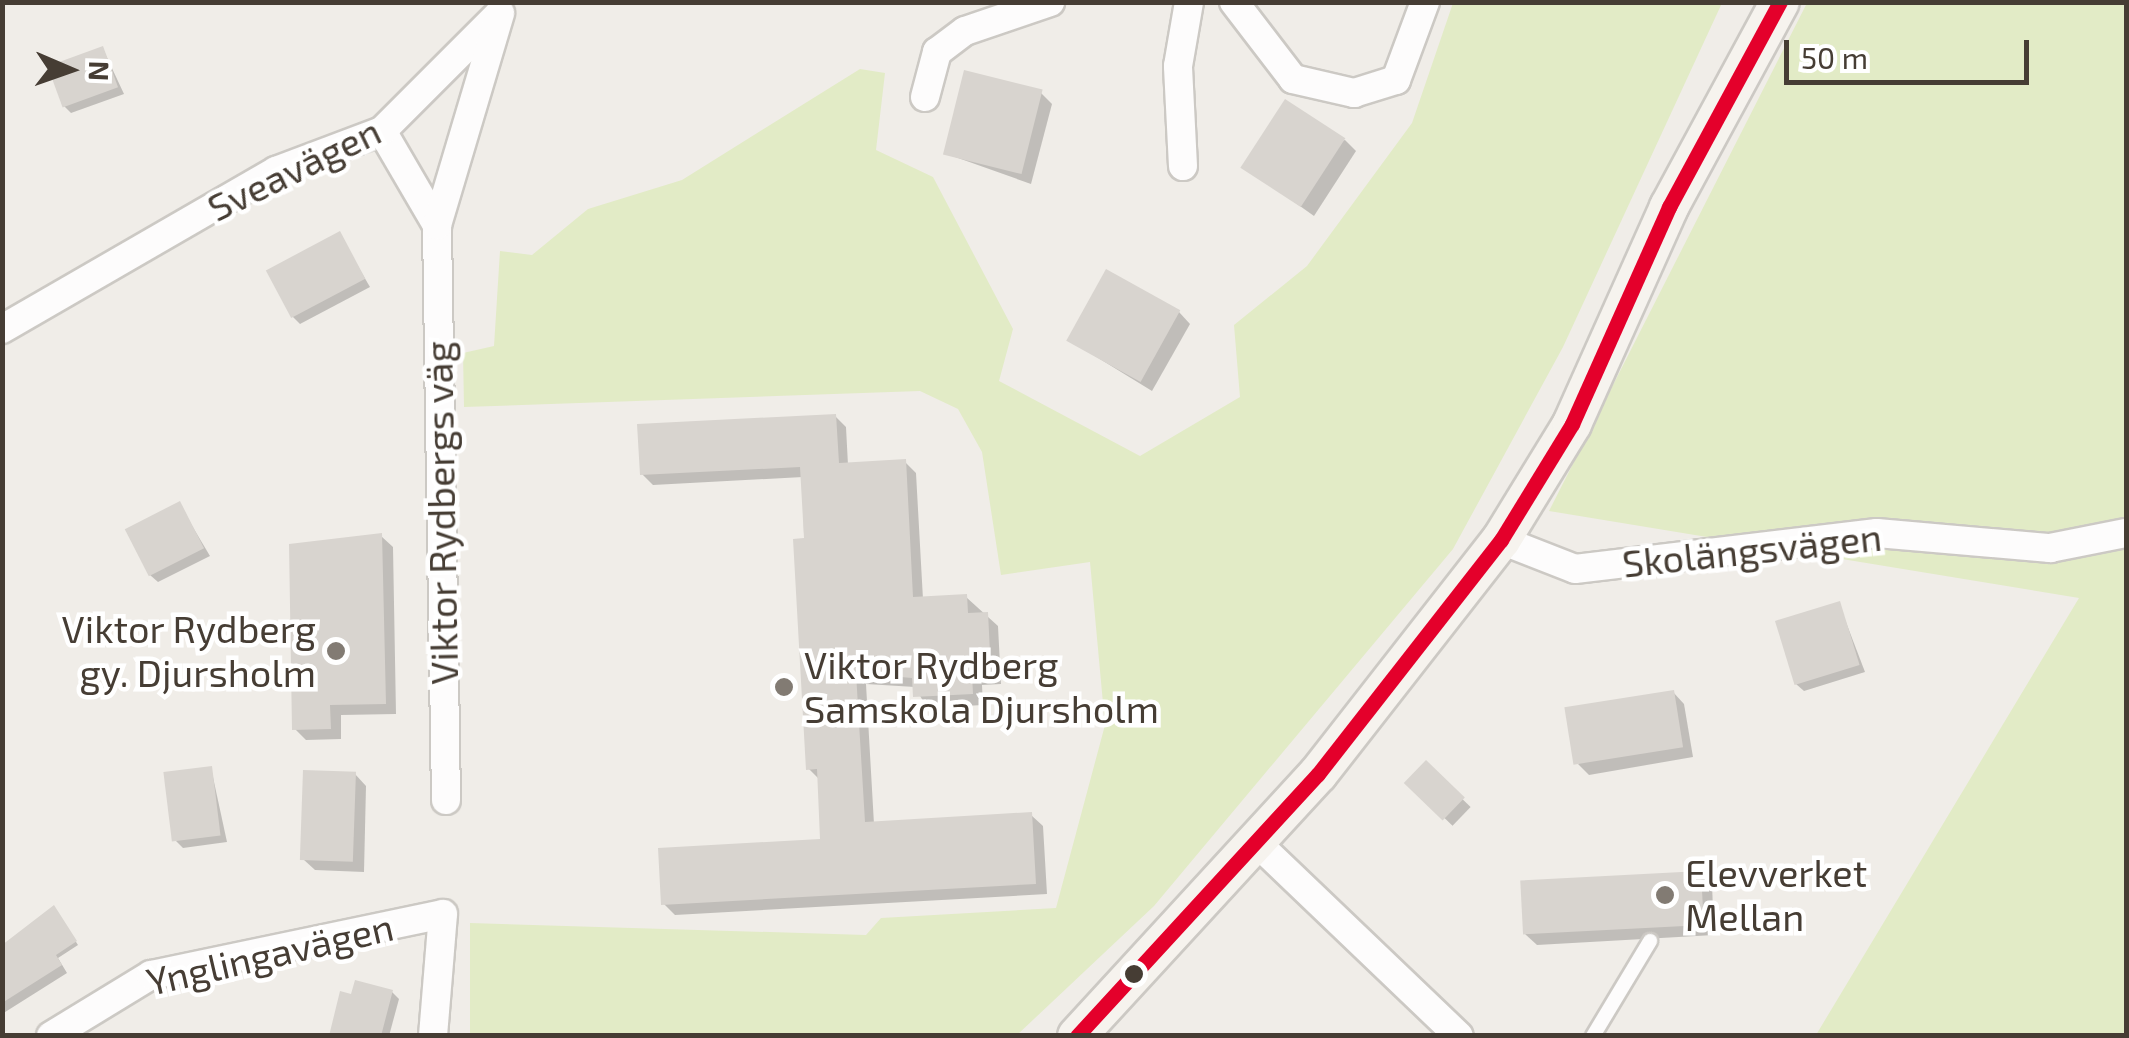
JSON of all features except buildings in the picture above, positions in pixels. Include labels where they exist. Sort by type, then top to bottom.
[{"type":"street","points":[[924,96],[937,52],[965,31],[1050,2]]},
{"type":"street","points":[[1184,166],[1178,66],[1189,2]]},
{"type":"street","points":[[1234,2],[1293,79],[1354,94],[1396,80],[1424,2]]},
{"type":"street","points":[[1076,1036],[1256,843],[1501,540],[1572,424],[1669,207],[1780,2]]},
{"type":"street","name":"Sveavägen","points":[[2,329],[276,171],[382,132],[503,8]]},
{"type":"street","name":"Viktor Rydbergs väg","points":[[446,800],[437,225],[503,8]]},
{"type":"street","name":"Viktor Rydbergs väg","points":[[382,132],[437,225]]},
{"type":"street","name":"Skolängsvägen","points":[[1501,540],[1575,569],[1876,533],[2050,548],[2126,532]]},
{"type":"street","points":[[1256,843],[1459,1036]]},
{"type":"street","name":"Ynglingavägen","points":[[51,1036],[152,975],[443,914],[433,1036]]},
{"type":"lane","points":[[1593,1036],[1650,941]]},
{"type":"green space","points":[[1453,3],[1722,3],[1563,347],[1453,549],[1154,906],[1017,1035],[470,1035],[470,923],[866,935],[881,918],[1056,908],[1105,725],[1090,562],[1001,575],[982,452],[958,409],[920,391],[464,407],[463,353],[494,346],[500,251],[532,255],[588,209],[682,180],[860,69],[885,73],[876,150],[933,177],[1013,329],[999,381],[1140,456],[1240,397],[1234,325],[1307,266],[1412,123]]},
{"type":"green space","points":[[1807,3],[2126,3],[2126,1035],[1816,1035],[2079,598],[1549,511]]},
{"type":"transit line","points":[[1077,1036],[1318,774],[1501,540],[1572,424],[1669,207],[1780,2]]},
{"type":"place","name":"Viktor Rydberg gy. Djursholm","points":[[336,651]]},
{"type":"place","name":"Viktor Rydberg Samskola Djursholm","points":[[784,687]]},
{"type":"place","name":"Elevverket Mellan","points":[[1665,895]]}]
